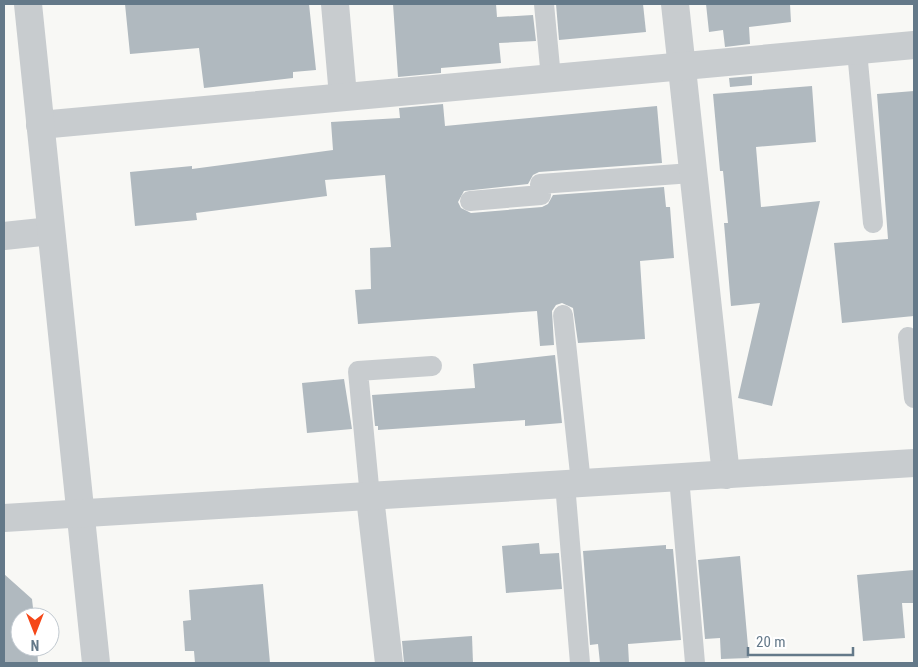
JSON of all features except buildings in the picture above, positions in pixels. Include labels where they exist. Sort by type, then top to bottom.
[{"type":"street","points":[[28,4],[96,663]]},
{"type":"street","points":[[335,4],[343,96]]},
{"type":"street","points":[[675,4],[680,66],[726,474]]},
{"type":"street","points":[[40,125],[914,45]]},
{"type":"street","points":[[4,236],[51,231]]},
{"type":"street","points":[[4,518],[914,463]]},
{"type":"street","points":[[370,497],[389,663]]},
{"type":"lane","points":[[544,4],[551,78]]},
{"type":"lane","points":[[857,51],[873,223]]},
{"type":"lane","points":[[470,201],[541,195],[540,184],[692,173]]},
{"type":"lane","points":[[562,315],[573,484],[580,663]]},
{"type":"lane","points":[[908,337],[914,398]]},
{"type":"lane","points":[[370,497],[358,371],[432,366]]},
{"type":"lane","points":[[679,477],[695,663]]}]
